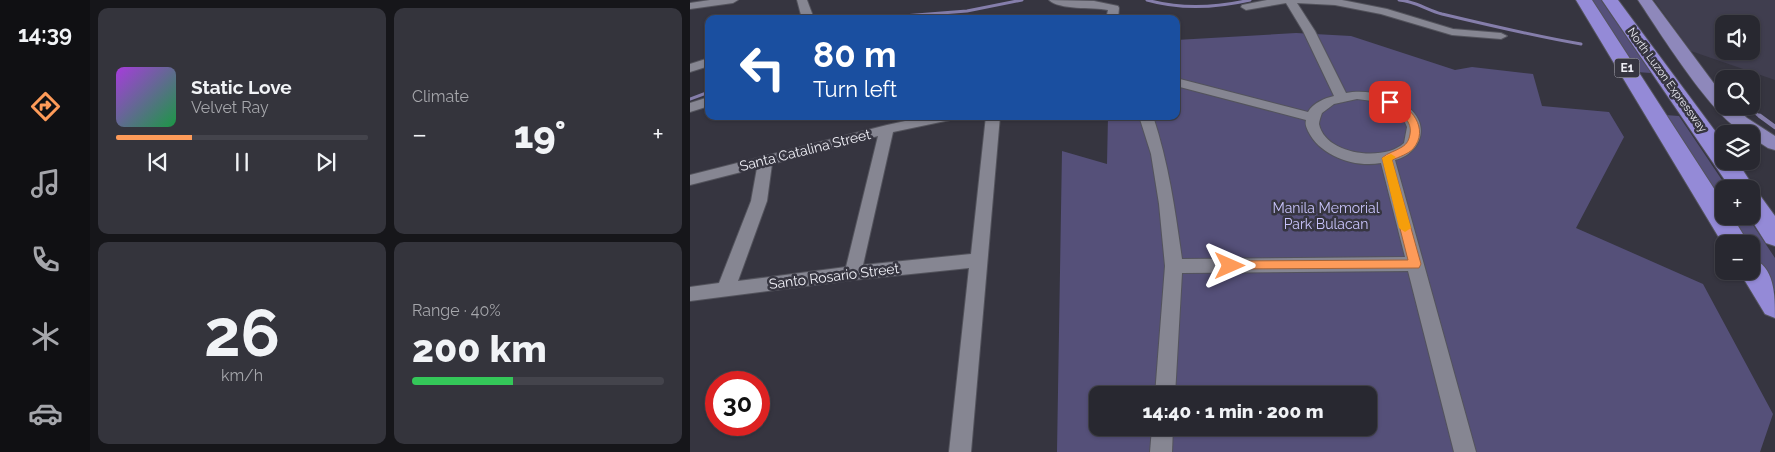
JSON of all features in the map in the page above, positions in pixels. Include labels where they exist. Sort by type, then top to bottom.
[{"type":"highway","name":"North Luzon Expressway","points":[[1584,0],[1730,235]]},
{"type":"highway","name":"North Luzon Expressway","points":[[1615,3],[1715,148]]},
{"type":"highway","points":[[1760,214],[1775,236]]},
{"type":"highway","points":[[1759,280],[1775,306]]},
{"type":"main road","points":[[1645,0],[1712,95],[1741,122],[1775,144]]},
{"type":"street","points":[[690,6],[733,0]]},
{"type":"street","points":[[802,0],[807,15]]},
{"type":"street","points":[[1054,0],[1062,3],[1094,4],[1114,8],[1113,15]]},
{"type":"street","points":[[1246,7],[1288,0],[1309,31],[1342,96]]},
{"type":"street","points":[[1296,0],[1334,2],[1382,11],[1452,32],[1502,36]]},
{"type":"street","points":[[690,68],[705,63]]},
{"type":"street","points":[[1180,83],[1312,117]]},
{"type":"street","points":[[1358,94],[1374,96],[1390,102],[1403,110],[1412,120],[1416,130],[1414,141],[1408,149],[1387,158],[1371,160],[1354,158],[1325,146],[1316,136],[1312,127],[1312,117],[1318,108],[1328,100],[1342,96],[1358,94]]},
{"type":"street","points":[[690,108],[705,102]]},
{"type":"street","name":"Santa Catalina Street","points":[[690,180],[887,129],[931,120]]},
{"type":"street","points":[[960,452],[993,120]]},
{"type":"street","points":[[1147,120],[1158,154],[1167,204],[1174,266],[1166,386]]},
{"type":"street","points":[[853,273],[887,129]]},
{"type":"street","points":[[1387,158],[1465,452]]},
{"type":"street","points":[[726,289],[759,202],[765,161]]},
{"type":"street","name":"Santo Rosario Street","points":[[690,294],[853,273],[978,260]]},
{"type":"street","points":[[1174,266],[1415,264]]},
{"type":"street","points":[[1161,452],[1162,436]]},
{"type":"shaded area","points":[[1654,0],[1775,0],[1775,80],[1760,75],[1760,70],[1746,70],[1717,60],[1760,60],[1760,15],[1715,15],[1715,59],[1691,51]]},
{"type":"green space","points":[[1589,0],[1601,0],[1651,73],[1636,72]]},
{"type":"green space","name":"Manila Memorial Park Bulacan","points":[[1296,33],[1351,36],[1455,70],[1472,67],[1533,74],[1542,106],[1609,112],[1624,137],[1576,228],[1703,284],[1773,414],[1760,452],[1057,452],[1062,151],[1107,164],[1108,120],[1180,120],[1180,40]]},
{"type":"green space","points":[[1665,115],[1679,116],[1722,180],[1715,180],[1715,195]]},
{"type":"green space","points":[[1733,225],[1753,225],[1760,235],[1740,235]]},
{"type":"green space","points":[[1760,236],[1775,258],[1775,292],[1760,268]]},
{"type":"waterway","points":[[916,15],[967,11],[1022,0]]},
{"type":"waterway","points":[[1147,0],[1186,7],[1224,5],[1250,0]]},
{"type":"waterway","points":[[1399,0],[1410,2],[1442,14],[1581,44]]},
{"type":"waterway","points":[[690,99],[705,93]]},
{"type":"waterway","points":[[1758,115],[1762,118]]},
{"type":"waterway","points":[[1760,116],[1775,127]]},
{"type":"slow traffic","points":[[1391,157],[1387,158],[1405,228]]},
{"type":"route","points":[[1230,266],[1415,264],[1387,158],[1408,149],[1414,141],[1416,130],[1412,120],[1403,110],[1390,102]]}]
